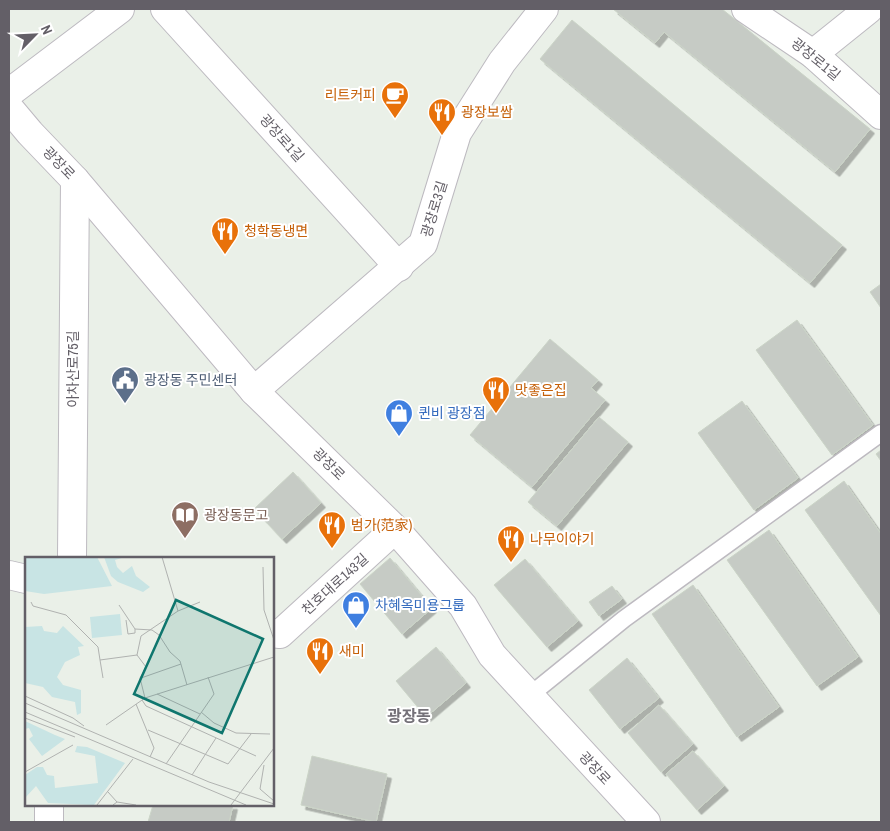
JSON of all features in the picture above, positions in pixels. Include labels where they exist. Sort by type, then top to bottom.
[{"type":"street","points":[[9,94],[120,9]]},
{"type":"street","name":"광장로1길","points":[[165,9],[399,267]]},
{"type":"street","name":"광장로3길","points":[[254,391],[424,244],[457,133],[502,62],[544,9]]},
{"type":"street","name":"광장로1길","points":[[746,9],[814,54],[881,115]]},
{"type":"street","points":[[814,54],[870,9]]},
{"type":"street","name":"광장로","points":[[9,108],[75,180],[254,391],[395,529],[463,606],[492,654],[646,822]]},
{"type":"street","name":"아차산로75길","points":[[72,557],[75,180]]},
{"type":"street","name":"천호대로143길","points":[[274,633],[280,634],[395,529]]},
{"type":"street","points":[[9,575],[25,579]]},
{"type":"street","points":[[49,806],[49,822]]},
{"type":"lane","points":[[529,696],[624,619],[881,433]]},
{"type":"building","points":[[613,9],[722,9],[870,129],[835,172],[664,32],[655,43]]},
{"type":"building","points":[[572,20],[842,245],[810,283],[540,59]]},
{"type":"building","points":[[881,284],[881,308],[870,292]]},
{"type":"building","points":[[797,320],[873,425],[832,455],[756,350]]},
{"type":"building","points":[[550,339],[598,380],[591,388],[605,400],[532,487],[470,435]]},
{"type":"building","points":[[742,401],[798,478],[754,510],[698,433]]},
{"type":"building","points":[[599,417],[628,442],[557,526],[528,502]]},
{"type":"building","points":[[881,450],[881,461],[876,454]]},
{"type":"building","points":[[293,472],[321,503],[282,539],[254,509]]},
{"type":"building","points":[[844,481],[881,534],[881,616],[805,510]]},
{"type":"building","points":[[769,530],[858,657],[817,686],[727,560]]},
{"type":"building","points":[[390,558],[432,608],[402,634],[360,584]]},
{"type":"building","points":[[525,559],[578,621],[547,647],[494,585]]},
{"type":"building","points":[[693,585],[779,707],[737,737],[652,614]]},
{"type":"building","points":[[612,586],[622,599],[599,616],[589,602]]},
{"type":"building","points":[[436,647],[466,683],[426,717],[396,681]]},
{"type":"building","points":[[627,658],[659,698],[620,729],[589,690]]},
{"type":"building","points":[[659,705],[693,744],[661,772],[628,733]]},
{"type":"building","points":[[693,751],[724,786],[697,810],[666,774]]},
{"type":"building","points":[[312,756],[387,774],[376,822],[301,805]]},
{"type":"building","points":[[153,806],[233,806],[229,822],[148,822]]},
{"type":"place","name":"리트커피","points":[[395,119]]},
{"type":"place","name":"광장보쌈","points":[[442,136]]},
{"type":"place","name":"청학동냉면","points":[[225,255]]},
{"type":"place","name":"광장동 주민센터","points":[[125,404]]},
{"type":"place","name":"맛좋은집","points":[[496,414]]},
{"type":"place","name":"퀸비 광장점","points":[[399,437]]},
{"type":"place","name":"광장동문고","points":[[185,539]]},
{"type":"place","name":"범가(范家)","points":[[332,549]]},
{"type":"place","name":"나무이야기","points":[[511,563]]},
{"type":"place","name":"차혜옥미용그룹","points":[[356,629]]},
{"type":"place","name":"새미","points":[[320,675]]},
{"type":"district","name":"광장동","points":[[409,716]]}]
